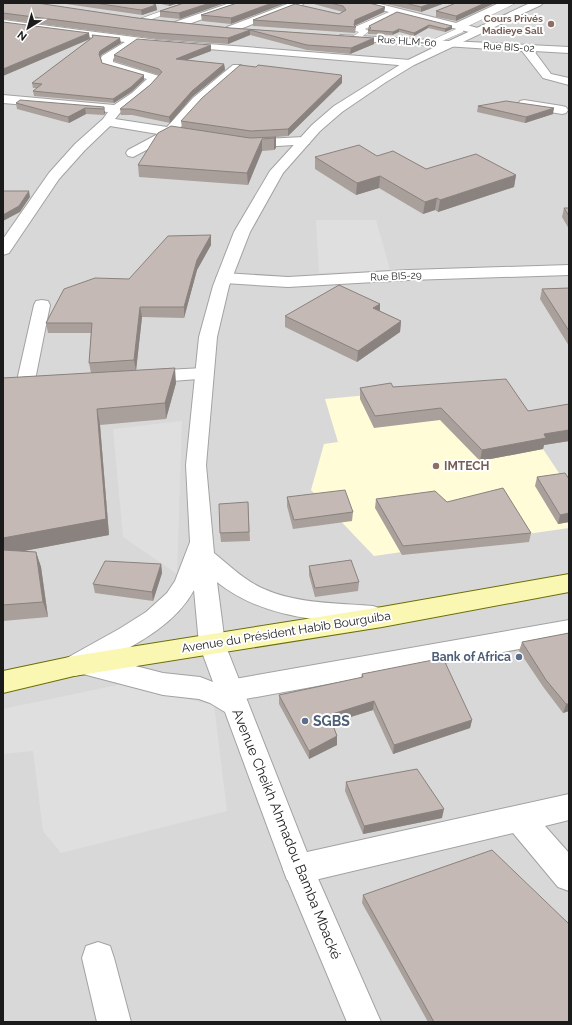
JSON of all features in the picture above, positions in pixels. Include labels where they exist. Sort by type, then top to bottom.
[{"type":"main road","name":"Avenue du Président Habib Bourguiba","points":[[3,682],[80,665],[382,617],[569,583]]},
{"type":"street","points":[[137,19],[191,3]]},
{"type":"street","points":[[208,3],[226,8],[242,9],[262,17]]},
{"type":"street","points":[[364,3],[477,31]]},
{"type":"street","points":[[458,26],[507,3]]},
{"type":"street","points":[[458,26],[512,3]]},
{"type":"street","name":"Avenue Cheikh Ahmadou Bamba Mbacké","points":[[364,1022],[298,869],[212,644],[202,548],[196,466],[208,337],[224,278],[242,232],[276,171],[304,141],[338,109],[410,63],[538,3]]},
{"type":"street","points":[[252,30],[228,28],[296,4],[309,8]]},
{"type":"street","points":[[155,7],[169,10]]},
{"type":"street","points":[[476,7],[491,10]]},
{"type":"street","points":[[172,23],[226,8]]},
{"type":"street","points":[[355,38],[365,31],[358,29],[398,12]]},
{"type":"street","points":[[422,17],[436,12]]},
{"type":"street","points":[[137,19],[202,26]]},
{"type":"street","points":[[3,23],[135,40],[226,49],[410,63]]},
{"type":"street","points":[[430,43],[460,30],[458,26]]},
{"type":"street","points":[[10,36],[35,28]]},
{"type":"street","name":"Rue HLM-60","points":[[335,36],[449,44]]},
{"type":"street","points":[[3,250],[45,187],[80,147],[107,122],[116,109],[136,95],[155,78],[107,64],[108,60],[106,58],[135,40]]},
{"type":"street","name":"Rue BIS-02","points":[[449,44],[569,50]]},
{"type":"street","points":[[525,47],[547,76],[569,82]]},
{"type":"street","points":[[133,153],[170,132],[198,101],[237,67]]},
{"type":"street","points":[[3,100],[82,105],[116,109]]},
{"type":"street","points":[[516,103],[566,106]]},
{"type":"street","points":[[555,122],[566,106]]},
{"type":"street","points":[[107,122],[201,137]]},
{"type":"street","points":[[232,142],[251,144],[304,141]]},
{"type":"street","name":"Rue BIS-29","points":[[224,278],[293,282],[409,275],[569,270]]},
{"type":"street","points":[[25,385],[42,305]]},
{"type":"street","points":[[126,379],[204,374]]},
{"type":"street","points":[[80,665],[160,615],[176,599],[185,584],[202,548],[229,578],[254,595],[278,604],[302,609],[382,617]]},
{"type":"street","points":[[80,665],[163,684],[200,688],[219,696],[232,698],[569,630]]},
{"type":"street","points":[[298,869],[569,807]]},
{"type":"street","points":[[519,818],[569,876]]},
{"type":"street","points":[[98,958],[114,1022]]},
{"type":"shaded area","points":[[3,3],[569,3],[569,1022],[3,1022]]},
{"type":"shaded area","points":[[316,220],[376,220],[390,270],[319,273]]},
{"type":"shaded area","name":"IMTECH","points":[[499,383],[569,488],[569,528],[374,556],[311,490],[324,444],[338,442],[325,399]]},
{"type":"shaded area","points":[[182,421],[177,574],[123,537],[113,429]]},
{"type":"shaded area","points":[[122,684],[214,705],[227,811],[61,853],[43,831],[33,751],[3,754],[3,709]]},
{"type":"building","points":[[3,3],[37,3],[137,18],[231,28],[374,38],[351,48],[307,45],[250,30],[228,38],[157,33],[3,13]]},
{"type":"building","points":[[95,3],[151,3],[156,5],[141,10]]},
{"type":"building","points":[[184,3],[210,3],[179,13],[160,11]]},
{"type":"building","points":[[237,3],[272,3],[231,18],[201,15]]},
{"type":"building","points":[[330,3],[369,3],[385,7],[355,20],[354,25],[356,27],[253,20],[295,4],[339,14],[346,10],[343,6]]},
{"type":"building","points":[[405,3],[432,3],[421,7]]},
{"type":"building","points":[[456,3],[485,3],[456,16],[436,11]]},
{"type":"building","points":[[397,12],[452,26],[445,29],[429,25],[414,33],[399,29],[393,32],[368,30],[371,28],[369,26]]},
{"type":"building","points":[[3,22],[89,33],[3,69]]},
{"type":"building","points":[[92,35],[120,38],[100,51],[99,54],[102,63],[144,75],[131,87],[113,99],[33,91],[42,84],[32,83],[93,37]]},
{"type":"building","points":[[137,39],[211,45],[176,59],[224,64],[192,91],[169,117],[131,109],[120,109],[150,85],[162,72],[159,69],[114,55]]},
{"type":"building","points":[[240,65],[256,67],[258,65],[342,76],[288,129],[251,131],[181,121],[202,98]]},
{"type":"building","points":[[20,100],[104,107],[104,109],[85,108],[68,117],[16,103]]},
{"type":"building","points":[[506,101],[554,108],[526,117],[478,106]]},
{"type":"building","points":[[171,126],[250,138],[276,137],[262,139],[247,173],[138,165],[158,133]]},
{"type":"building","points":[[359,145],[377,156],[393,151],[426,169],[476,154],[516,175],[440,200],[437,198],[425,202],[380,176],[357,183],[315,157]]},
{"type":"building","points":[[3,191],[29,191],[19,206],[3,215]]},
{"type":"building","points":[[564,208],[569,208],[569,216]]},
{"type":"building","points":[[211,235],[197,260],[184,307],[140,307],[134,360],[89,363],[92,323],[46,323],[64,289],[95,278],[129,279],[168,236]]},
{"type":"building","points":[[339,285],[380,304],[373,308],[401,321],[358,351],[285,316]]},
{"type":"building","points":[[569,288],[569,331],[542,289]]},
{"type":"building","points":[[175,368],[165,403],[97,409],[106,519],[3,538],[3,378]]},
{"type":"building","points":[[506,379],[528,411],[569,404],[569,430],[544,434],[546,438],[482,450],[441,408],[375,416],[360,388],[391,383],[393,387]]},
{"type":"building","points":[[565,473],[569,479],[569,513],[560,515],[537,477]]},
{"type":"building","points":[[503,488],[531,533],[403,546],[376,499],[435,491],[447,502]]},
{"type":"building","points":[[345,490],[353,512],[294,520],[287,497]]},
{"type":"building","points":[[248,502],[249,532],[220,533],[219,504]]},
{"type":"building","points":[[3,550],[36,552],[43,602],[3,605]]},
{"type":"building","points":[[351,560],[359,582],[315,588],[309,566]]},
{"type":"building","points":[[105,561],[161,564],[152,592],[93,584]]},
{"type":"building","points":[[569,633],[569,704],[566,704],[546,680],[522,642]]},
{"type":"building","points":[[443,658],[472,720],[394,745],[374,701],[329,715],[337,736],[309,751],[279,695],[363,677],[362,674]]},
{"type":"building","points":[[417,769],[444,809],[364,826],[346,782]]},
{"type":"building","points":[[492,850],[569,924],[569,1022],[434,1022],[363,895]]},
{"type":"place","name":"Cours Privés Madieye Sall","points":[[551,24]]},
{"type":"place","name":"IMTECH","points":[[436,466]]},
{"type":"place","name":"Bank of Africa","points":[[519,657]]},
{"type":"place","name":"SGBS","points":[[305,721]]}]
